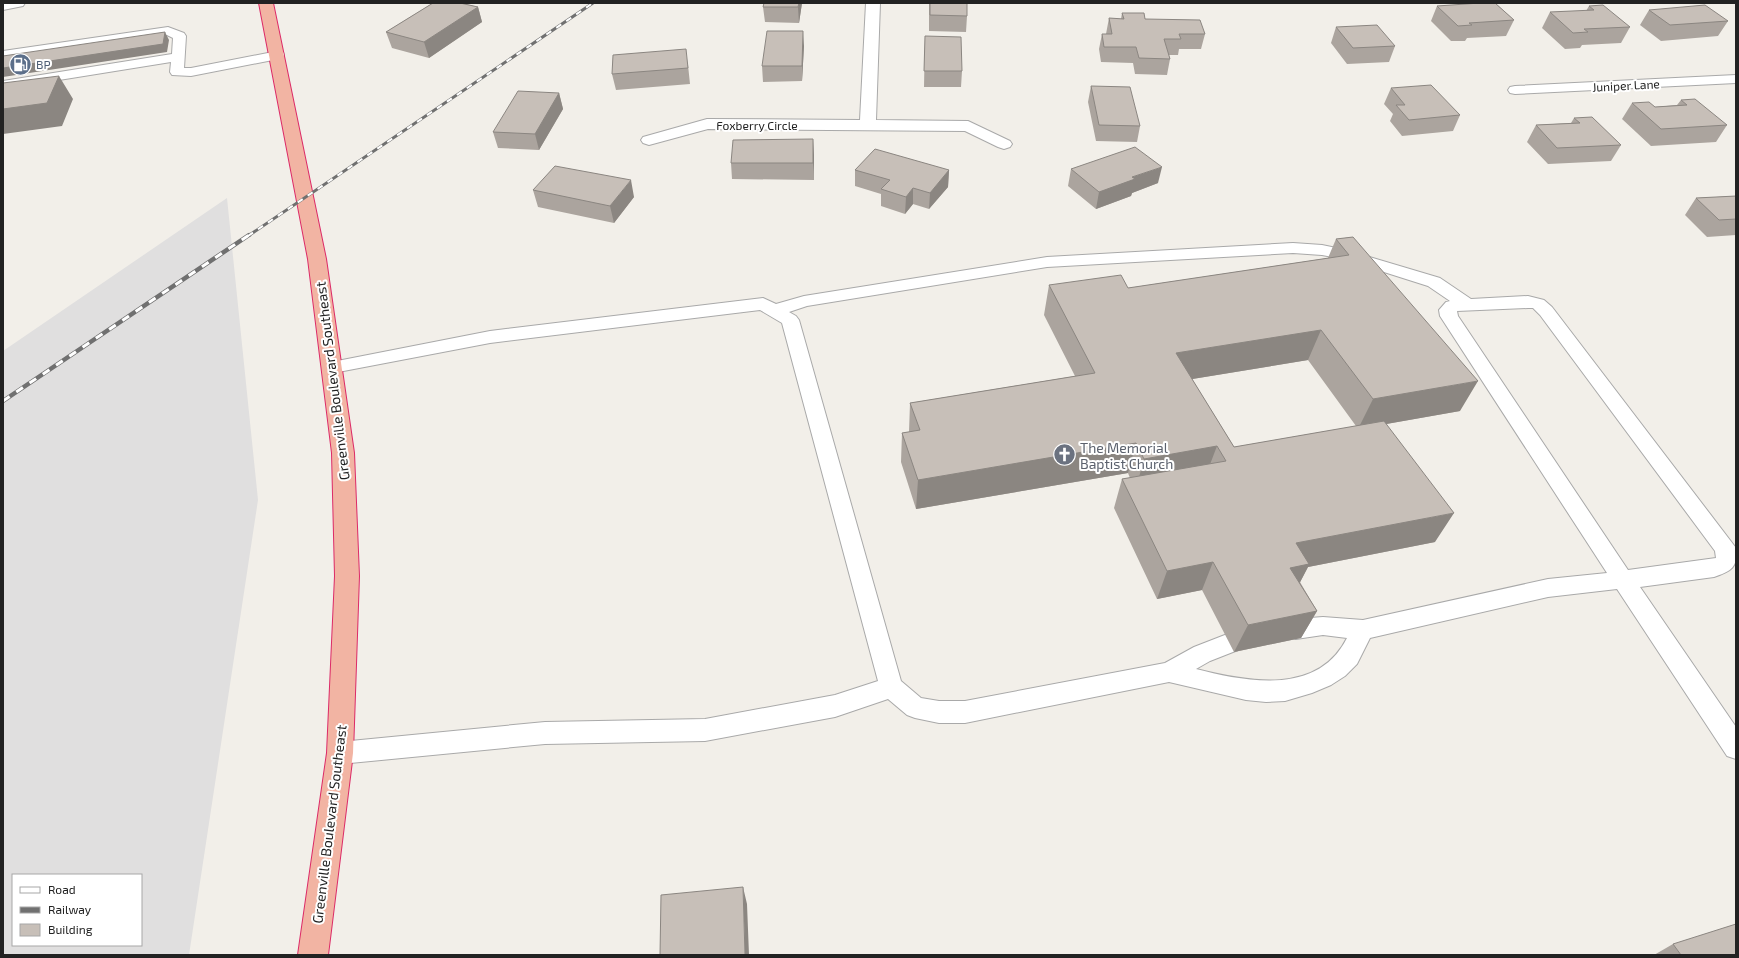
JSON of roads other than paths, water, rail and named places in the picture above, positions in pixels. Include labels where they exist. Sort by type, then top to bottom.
[{"type":"highway","name":"Greenville Boulevard Southeast","points":[[266,3],[278,56],[318,259],[333,366],[343,453],[347,576],[340,753],[313,955]]},
{"type":"street","points":[[3,6],[18,3]]},
{"type":"street","points":[[868,125],[872,3]]},
{"type":"street","name":"Juniper Lane","points":[[1515,90],[1736,80]]},
{"type":"street","name":"Foxberry Circle","points":[[649,140],[707,124],[968,126],[1004,144]]},
{"type":"lane","points":[[3,85],[18,79],[94,67],[135,50],[168,31],[180,36],[177,72],[191,72],[278,56]]},
{"type":"lane","points":[[3,55],[26,56],[100,45],[178,57]]},
{"type":"lane","points":[[775,311],[804,301],[1047,262],[1293,248],[1322,250],[1346,255],[1434,282],[1467,305]]},
{"type":"lane","points":[[1296,629],[1322,626],[1363,630],[1548,588],[1623,580],[1714,568],[1724,564],[1728,557],[1725,548],[1546,311],[1538,304],[1528,302],[1452,306],[1448,310],[1449,316],[1623,580],[1736,748]]},
{"type":"lane","points":[[333,366],[490,337],[763,304],[790,320],[891,687],[915,707],[939,712],[965,712],[1169,672],[1202,654],[1230,643]]},
{"type":"lane","points":[[1169,672],[1254,691],[1276,692],[1298,688],[1334,672],[1348,658],[1363,630]]},
{"type":"lane","points":[[340,753],[545,733],[705,730],[835,706],[891,687]]},
{"type":"railway","points":[[248,236],[593,3]]},
{"type":"railway","points":[[3,401],[249,235]]},
{"type":"place","name":"BP","points":[[21,64]]},
{"type":"place","name":"The Memorial Baptist Church","points":[[1064,455]]}]
